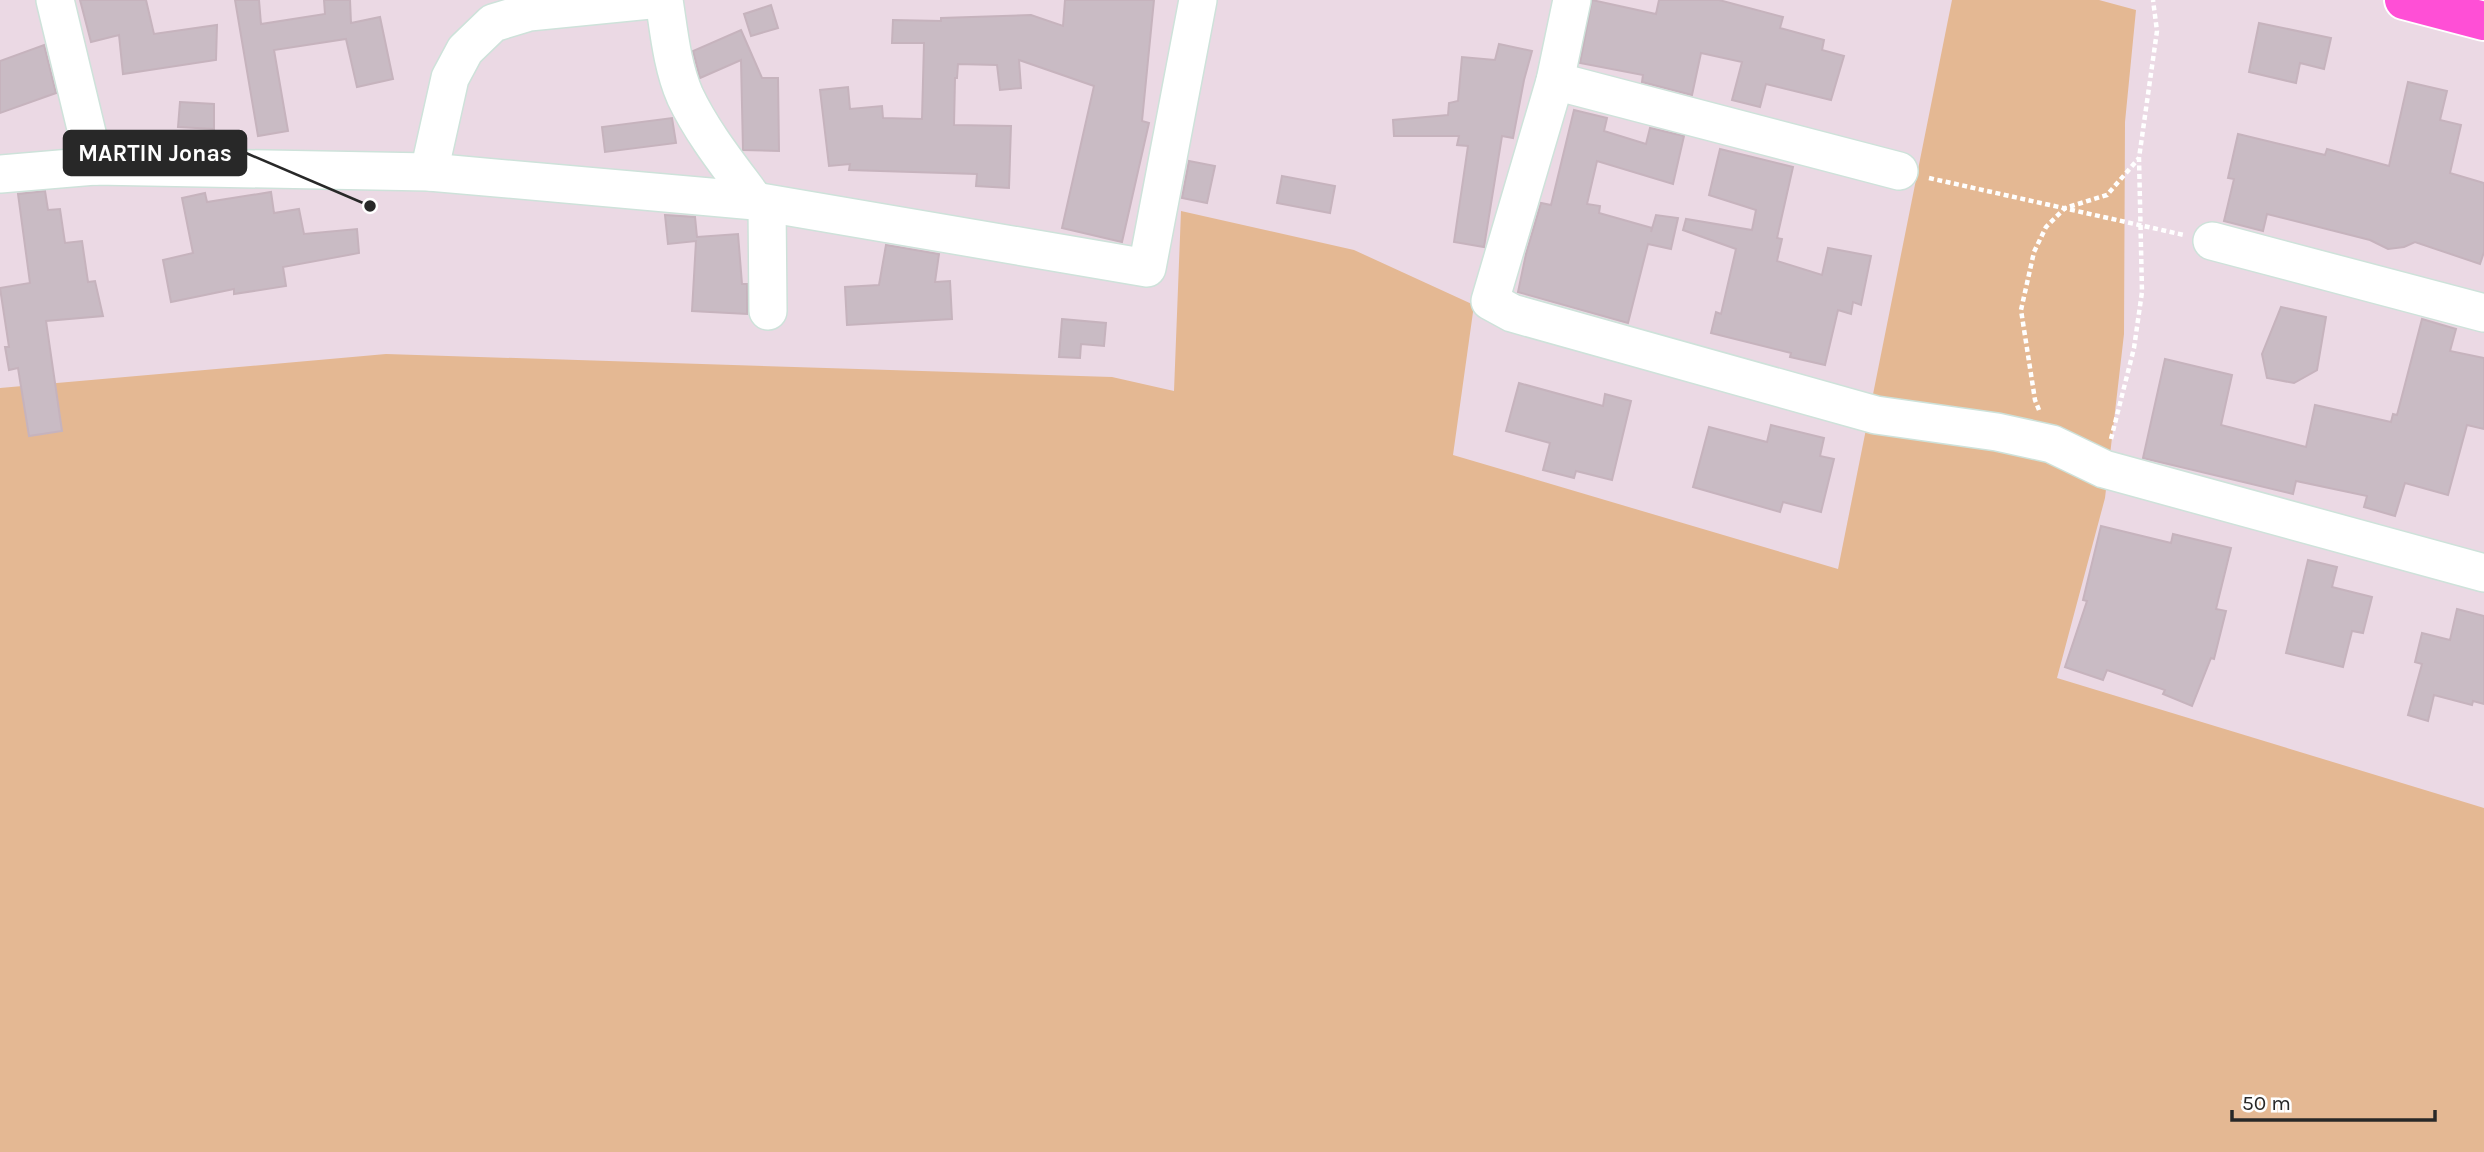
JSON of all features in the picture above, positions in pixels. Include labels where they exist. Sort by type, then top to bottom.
[{"type":"highway","points":[[2404,0],[2484,21]]},
{"type":"street","points":[[55,0],[95,166]]},
{"type":"street","points":[[429,172],[450,78],[465,50],[494,23],[529,12],[650,0]]},
{"type":"street","points":[[664,0],[673,57],[685,95],[722,157],[761,202],[768,311]]},
{"type":"street","points":[[0,174],[95,166],[429,172],[761,202],[1147,268],[1198,0]]},
{"type":"street","points":[[1572,0],[1555,81],[1490,301],[1512,313],[1876,415],[1997,432],[2052,443],[2104,469],[2484,573]]},
{"type":"street","points":[[1555,81],[1899,171]]},
{"type":"street","points":[[2212,241],[2484,313]]},
{"type":"path","points":[[2104,469],[2136,337],[2142,292],[2139,158],[2157,32],[2153,0]]},
{"type":"path","points":[[2052,443],[2035,400],[2021,310],[2034,252],[2046,227],[2065,208],[2107,195],[2139,158]]},
{"type":"path","points":[[1899,171],[2212,241]]},
{"type":"shaded area","points":[[1952,0],[2099,0],[2136,10],[2125,122],[2124,334],[2105,498],[2057,678],[2484,808],[2484,1152],[0,1152],[0,388],[386,354],[1112,377],[1174,391],[1181,211],[1354,250],[1474,305],[1453,455],[1838,569]]},
{"type":"building","points":[[80,0],[146,0],[154,34],[217,25],[216,60],[123,74],[119,35],[91,42]]},
{"type":"building","points":[[235,0],[259,0],[261,24],[325,14],[324,0],[350,0],[351,23],[380,17],[393,79],[357,87],[346,39],[274,50],[288,131],[258,136]]},
{"type":"building","points":[[1065,0],[1154,0],[1142,121],[1149,123],[1122,242],[1062,228],[1094,86],[1019,60],[1021,88],[1000,90],[997,65],[958,64],[955,78],[954,125],[1011,126],[1009,188],[976,186],[977,174],[849,170],[850,164],[829,166],[820,90],[848,87],[850,109],[882,106],[883,118],[922,119],[924,43],[892,43],[893,20],[941,21],[941,18],[1031,15],[1063,26]]},
{"type":"building","points":[[1592,0],[1656,14],[1659,0],[1719,0],[1783,17],[1780,28],[1824,40],[1822,50],[1844,56],[1831,100],[1766,84],[1760,107],[1732,100],[1742,62],[1701,53],[1692,95],[1642,82],[1643,75],[1580,63]]},
{"type":"building","points":[[771,5],[778,28],[751,36],[744,14]]},
{"type":"building","points":[[2259,23],[2331,38],[2324,69],[2300,63],[2296,83],[2249,72]]},
{"type":"building","points":[[741,30],[762,78],[778,78],[779,151],[743,150],[741,60],[700,78],[693,51]]},
{"type":"building","points":[[1499,44],[1532,51],[1513,138],[1502,136],[1484,247],[1454,242],[1468,146],[1457,145],[1459,136],[1394,136],[1393,120],[1448,115],[1449,103],[1458,101],[1462,57],[1495,60]]},
{"type":"building","points":[[44,45],[56,93],[0,113],[0,61]]},
{"type":"building","points":[[2408,82],[2447,91],[2440,120],[2461,125],[2450,173],[2484,183],[2484,252],[2480,264],[2415,242],[2388,249],[2370,240],[2267,214],[2263,231],[2224,221],[2234,179],[2228,178],[2238,134],[2325,155],[2327,149],[2389,166]]},
{"type":"building","points":[[180,102],[214,104],[214,129],[178,127]]},
{"type":"building","points":[[1574,110],[1607,118],[1604,131],[1646,144],[1650,128],[1684,136],[1673,184],[1597,161],[1587,204],[1600,206],[1599,213],[1652,228],[1651,232],[1656,215],[1678,218],[1671,249],[1648,244],[1628,323],[1518,292],[1541,203],[1551,205]]},
{"type":"building","points":[[672,118],[676,143],[605,152],[602,127]]},
{"type":"building","points":[[1720,149],[1793,167],[1777,238],[1782,239],[1777,261],[1822,275],[1828,248],[1871,256],[1861,305],[1853,302],[1851,314],[1838,310],[1825,365],[1790,357],[1791,353],[1711,333],[1716,312],[1721,314],[1736,249],[1683,230],[1686,219],[1752,230],[1756,210],[1709,195]]},
{"type":"building","points":[[1189,161],[1215,166],[1207,203],[1182,198]]},
{"type":"building","points":[[1282,176],[1335,186],[1330,213],[1277,203]]},
{"type":"building","points":[[45,191],[48,210],[60,209],[65,243],[82,241],[88,282],[95,281],[103,316],[46,321],[62,431],[29,436],[18,368],[9,370],[5,347],[9,347],[0,288],[30,283],[18,194]]},
{"type":"building","points":[[271,192],[274,213],[299,209],[304,234],[357,229],[359,253],[283,267],[286,286],[234,294],[234,289],[171,302],[163,260],[193,253],[182,198],[205,193],[207,202]]},
{"type":"building","points":[[665,215],[695,217],[697,237],[738,234],[742,284],[747,284],[747,314],[692,311],[696,241],[668,244]]},
{"type":"building","points":[[886,245],[939,254],[935,282],[950,281],[952,319],[847,325],[845,287],[879,285]]},
{"type":"building","points":[[2281,307],[2326,317],[2317,370],[2294,383],[2267,378],[2262,354]]},
{"type":"building","points":[[1062,319],[1106,323],[1104,346],[1081,344],[1080,358],[1059,357]]},
{"type":"building","points":[[2422,319],[2456,329],[2450,351],[2484,358],[2484,429],[2467,425],[2448,495],[2405,483],[2395,516],[2364,507],[2367,496],[2296,481],[2293,494],[2143,458],[2165,359],[2232,375],[2221,425],[2306,447],[2315,405],[2391,422],[2393,414],[2397,415]]},
{"type":"building","points":[[1519,383],[1603,406],[1605,394],[1631,401],[1612,480],[1576,471],[1574,478],[1543,470],[1550,443],[1506,431]]},
{"type":"building","points":[[1771,425],[1824,438],[1820,456],[1834,459],[1821,512],[1783,502],[1780,512],[1693,487],[1709,427],[1767,442]]},
{"type":"building","points":[[2101,526],[2171,543],[2173,534],[2231,548],[2216,609],[2226,611],[2214,659],[2211,658],[2192,706],[2163,694],[2165,690],[2107,670],[2103,680],[2065,667],[2087,601],[2083,600]]},
{"type":"building","points":[[2308,560],[2337,567],[2332,587],[2372,597],[2363,633],[2352,631],[2343,667],[2286,653]]},
{"type":"building","points":[[2457,609],[2484,616],[2484,704],[2473,701],[2472,705],[2434,695],[2428,721],[2408,715],[2422,664],[2415,662],[2422,633],[2450,640]]},
{"type":"place","name":"MARTIN Jonas","points":[[370,206]]}]
